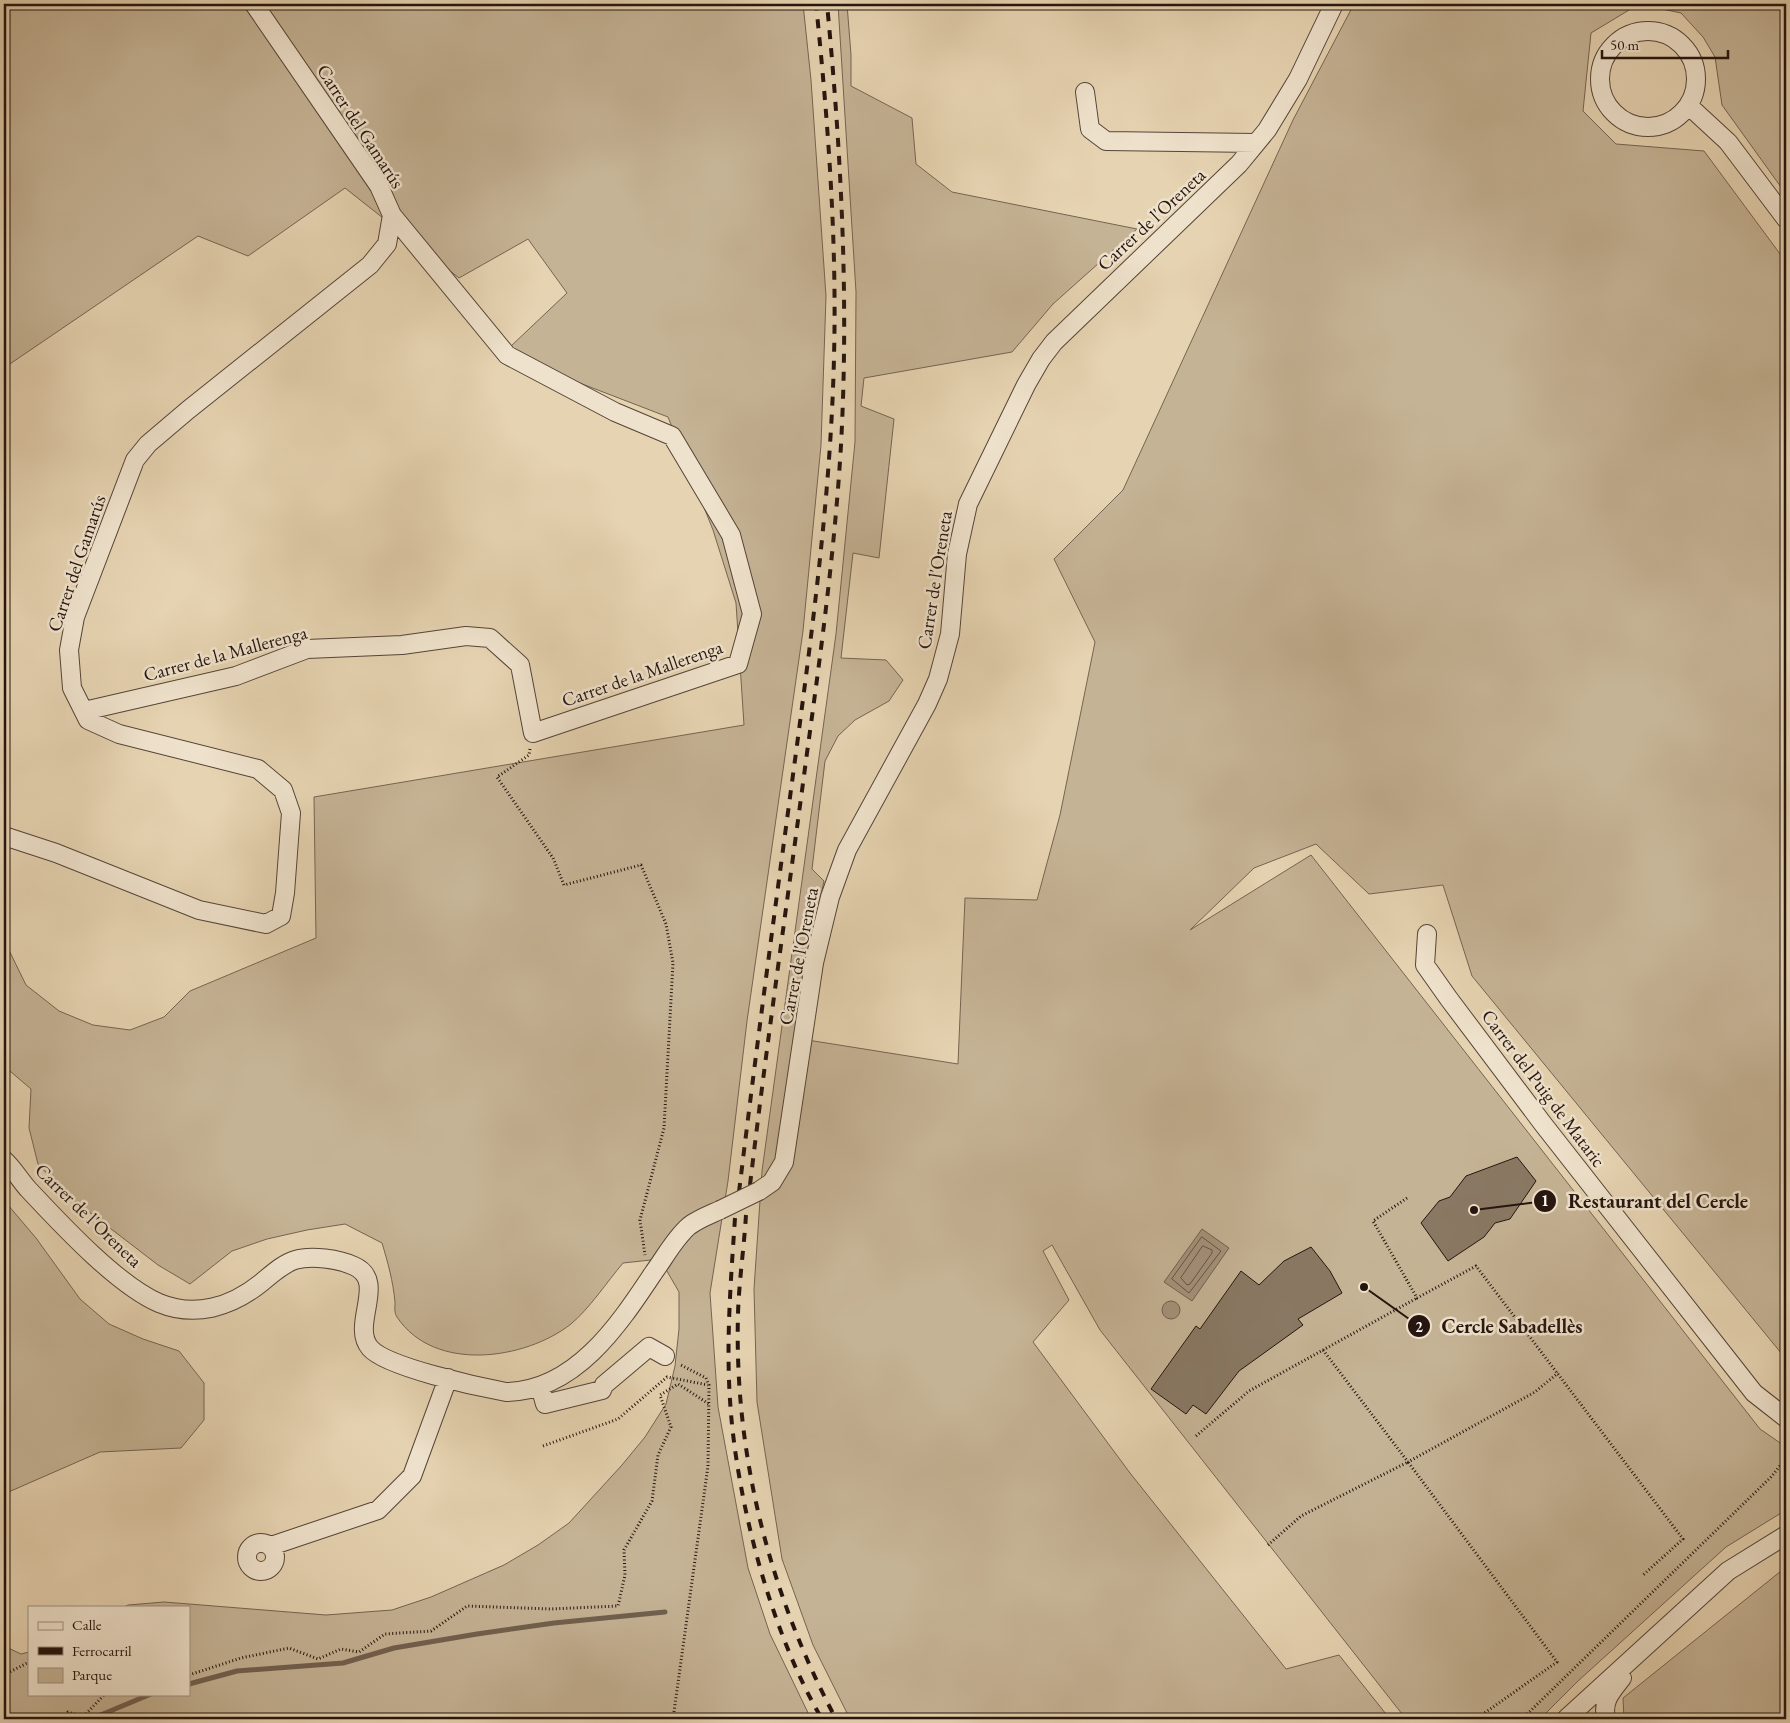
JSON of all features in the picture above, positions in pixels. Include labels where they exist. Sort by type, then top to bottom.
[{"type":"street","name":"Carrer del Gamarús","points":[[4,836],[56,853],[199,910],[266,924],[281,916],[291,813],[284,790],[258,769],[119,734],[88,720],[72,688],[68,650],[75,618],[135,460],[148,444],[188,410],[370,266],[387,244],[392,215],[380,186],[254,4]]},
{"type":"street","name":"Carrer de l'Oreneta","points":[[4,1160],[44,1206],[83,1245],[139,1292],[157,1302],[174,1308],[192,1310],[221,1307],[249,1292],[280,1268],[294,1260],[317,1258],[346,1263],[361,1269],[369,1284],[369,1297],[363,1327],[369,1348],[386,1359],[448,1378],[506,1392],[518,1392],[540,1386],[571,1369],[605,1340],[619,1324],[688,1227],[759,1191],[772,1182],[784,1162],[814,962],[830,896],[847,850],[927,704],[938,679],[950,634],[961,527],[980,476],[1026,384],[1054,342],[1239,164],[1256,143],[1298,79],[1334,4]]},
{"type":"street","points":[[1656,31],[1679,41],[1688,52],[1696,70],[1696,88],[1689,106],[1676,119],[1661,126],[1640,127],[1622,120],[1608,107],[1600,90],[1600,71],[1607,53],[1620,40],[1637,32],[1656,31]]},
{"type":"street","points":[[1085,92],[1090,129],[1106,141],[1256,143]]},
{"type":"street","points":[[1689,106],[1728,142],[1786,219]]},
{"type":"street","name":"Carrer de la Mallerenga","points":[[84,711],[236,676],[307,650],[402,645],[466,636],[490,638],[520,665],[533,732],[738,664],[752,614],[731,536],[672,436],[615,412],[507,355],[392,215]]},
{"type":"street","name":"Carrer del Puig de Mataric","points":[[1427,934],[1425,965],[1449,999],[1543,1124],[1754,1393],[1786,1418]]},
{"type":"street","points":[[540,1386],[544,1404],[602,1390],[604,1385],[649,1347],[665,1356]]},
{"type":"street","points":[[271,1546],[378,1510],[412,1476],[448,1378]]},
{"type":"street","points":[[1566,1719],[1606,1701],[1728,1571],[1786,1535]]},
{"type":"street","points":[[1606,1701],[1627,1673],[1734,1578],[1786,1546]]},
{"type":"path","points":[[533,732],[528,755],[496,777],[552,858],[564,885],[641,865],[666,924],[673,963],[664,1128],[640,1220],[649,1280]]},
{"type":"path","points":[[1407,1198],[1373,1221],[1417,1298]]},
{"type":"path","points":[[1196,1436],[1249,1391],[1476,1266],[1684,1539],[1642,1576]]},
{"type":"path","points":[[1323,1350],[1557,1662],[1476,1719]]},
{"type":"path","points":[[665,1356],[706,1378],[709,1385],[708,1466],[673,1719]]},
{"type":"path","points":[[1268,1544],[1301,1516],[1408,1462],[1536,1392],[1558,1374]]},
{"type":"path","points":[[543,1446],[618,1419],[667,1377],[709,1385]]},
{"type":"path","points":[[190,1675],[241,1658],[289,1648],[318,1659],[341,1649],[359,1652],[385,1634],[430,1631],[467,1606],[550,1609],[618,1606],[625,1575],[624,1550],[652,1501],[658,1455],[670,1427],[660,1395],[678,1384],[709,1404]]},
{"type":"path","points":[[1522,1719],[1772,1476],[1786,1458]]},
{"type":"path","points":[[4,1676],[28,1663]]},
{"type":"path","points":[[60,1719],[68,1712],[83,1717],[103,1696]]},
{"type":"green space","points":[[4,4],[803,4],[811,80],[826,296],[821,445],[803,631],[747,1021],[728,1181],[710,1293],[718,1407],[748,1568],[770,1634],[811,1719],[4,1719],[4,1646],[21,1654],[28,1652],[28,1696],[190,1696],[190,1606],[126,1606],[128,1605],[164,1602],[326,1615],[392,1610],[431,1597],[504,1565],[538,1545],[569,1523],[622,1465],[645,1437],[666,1404],[675,1366],[679,1329],[679,1292],[660,1259],[623,1263],[591,1303],[571,1324],[552,1336],[530,1346],[481,1355],[456,1353],[433,1347],[413,1335],[395,1314],[392,1279],[382,1243],[345,1224],[267,1239],[232,1251],[190,1284],[158,1265],[67,1195],[38,1164],[29,1128],[31,1089],[4,1066],[4,940],[26,985],[59,1011],[93,1025],[130,1030],[164,1017],[190,991],[316,938],[314,797],[744,725],[736,603],[713,530],[668,417],[507,355],[510,347],[567,293],[528,239],[459,278],[345,188],[248,256],[198,236],[4,368]]},
{"type":"green space","points":[[838,4],[847,4],[851,55],[851,86],[912,118],[916,164],[952,192],[1137,229],[1053,304],[1012,352],[864,378],[861,406],[894,419],[879,558],[853,553],[841,658],[886,660],[903,680],[889,701],[855,720],[838,736],[825,761],[812,869],[824,881],[800,992],[795,1038],[958,1064],[965,898],[1037,900],[1060,815],[1095,642],[1054,559],[1123,490],[1293,120],[1354,4],[1639,4],[1591,33],[1583,111],[1616,144],[1704,151],[1786,262],[1786,1359],[1472,976],[1443,885],[1369,894],[1316,844],[1254,868],[1190,930],[1311,855],[1760,1429],[1786,1447],[1786,1510],[1726,1547],[1578,1681],[1540,1719],[1406,1719],[1100,1330],[1052,1245],[1043,1251],[1069,1300],[1033,1342],[1130,1473],[1286,1669],[1339,1655],[1390,1719],[850,1719],[813,1645],[782,1559],[757,1402],[754,1289],[762,1171],[836,634],[855,442],[856,292]]},
{"type":"green space","points":[[1639,4],[1786,4],[1786,194],[1722,105],[1715,57],[1703,37],[1681,13]]},
{"type":"green space","points":[[4,1204],[8,1205],[36,1238],[80,1299],[109,1324],[143,1339],[179,1351],[204,1383],[204,1420],[181,1448],[100,1452],[4,1494]]},
{"type":"green space","points":[[1786,1567],[1786,1719],[1624,1719],[1623,1698]]},
{"type":"water","points":[[1202,1229],[1229,1248],[1192,1301],[1164,1282]]},
{"type":"water","points":[[1167,1301],[1175,1301],[1180,1306],[1178,1317],[1167,1319],[1162,1314],[1162,1306]]},
{"type":"building","points":[[1517,1157],[1536,1181],[1510,1219],[1495,1223],[1484,1237],[1448,1261],[1421,1223],[1439,1201],[1450,1197],[1466,1176]]},
{"type":"building","points":[[1311,1247],[1330,1271],[1342,1293],[1298,1319],[1303,1325],[1239,1371],[1206,1414],[1193,1405],[1186,1414],[1151,1389],[1196,1326],[1200,1329],[1241,1271],[1259,1285],[1284,1261]]},
{"type":"waterway","points":[[190,1684],[237,1671],[343,1663],[394,1648],[477,1634],[554,1623],[665,1612]]},
{"type":"waterway","points":[[91,1719],[146,1696]]},
{"type":"railway","points":[[739,1192],[810,648],[829,454],[835,313],[833,224],[828,136],[816,4]]},
{"type":"railway","points":[[750,1185],[822,638],[835,522],[841,445],[844,279],[840,169],[827,4]]},
{"type":"railway","points":[[746,1215],[738,1314],[738,1367],[742,1419],[750,1471],[761,1523],[775,1574],[792,1623],[836,1719]]},
{"type":"railway","points":[[735,1218],[729,1309],[729,1377],[734,1439],[740,1480],[748,1522],[772,1606],[787,1647],[822,1719]]},
{"type":"place","name":"Restaurant del Cercle","points":[[1474,1210]]},
{"type":"place","name":"Cercle Sabadellès","points":[[1364,1287]]}]
